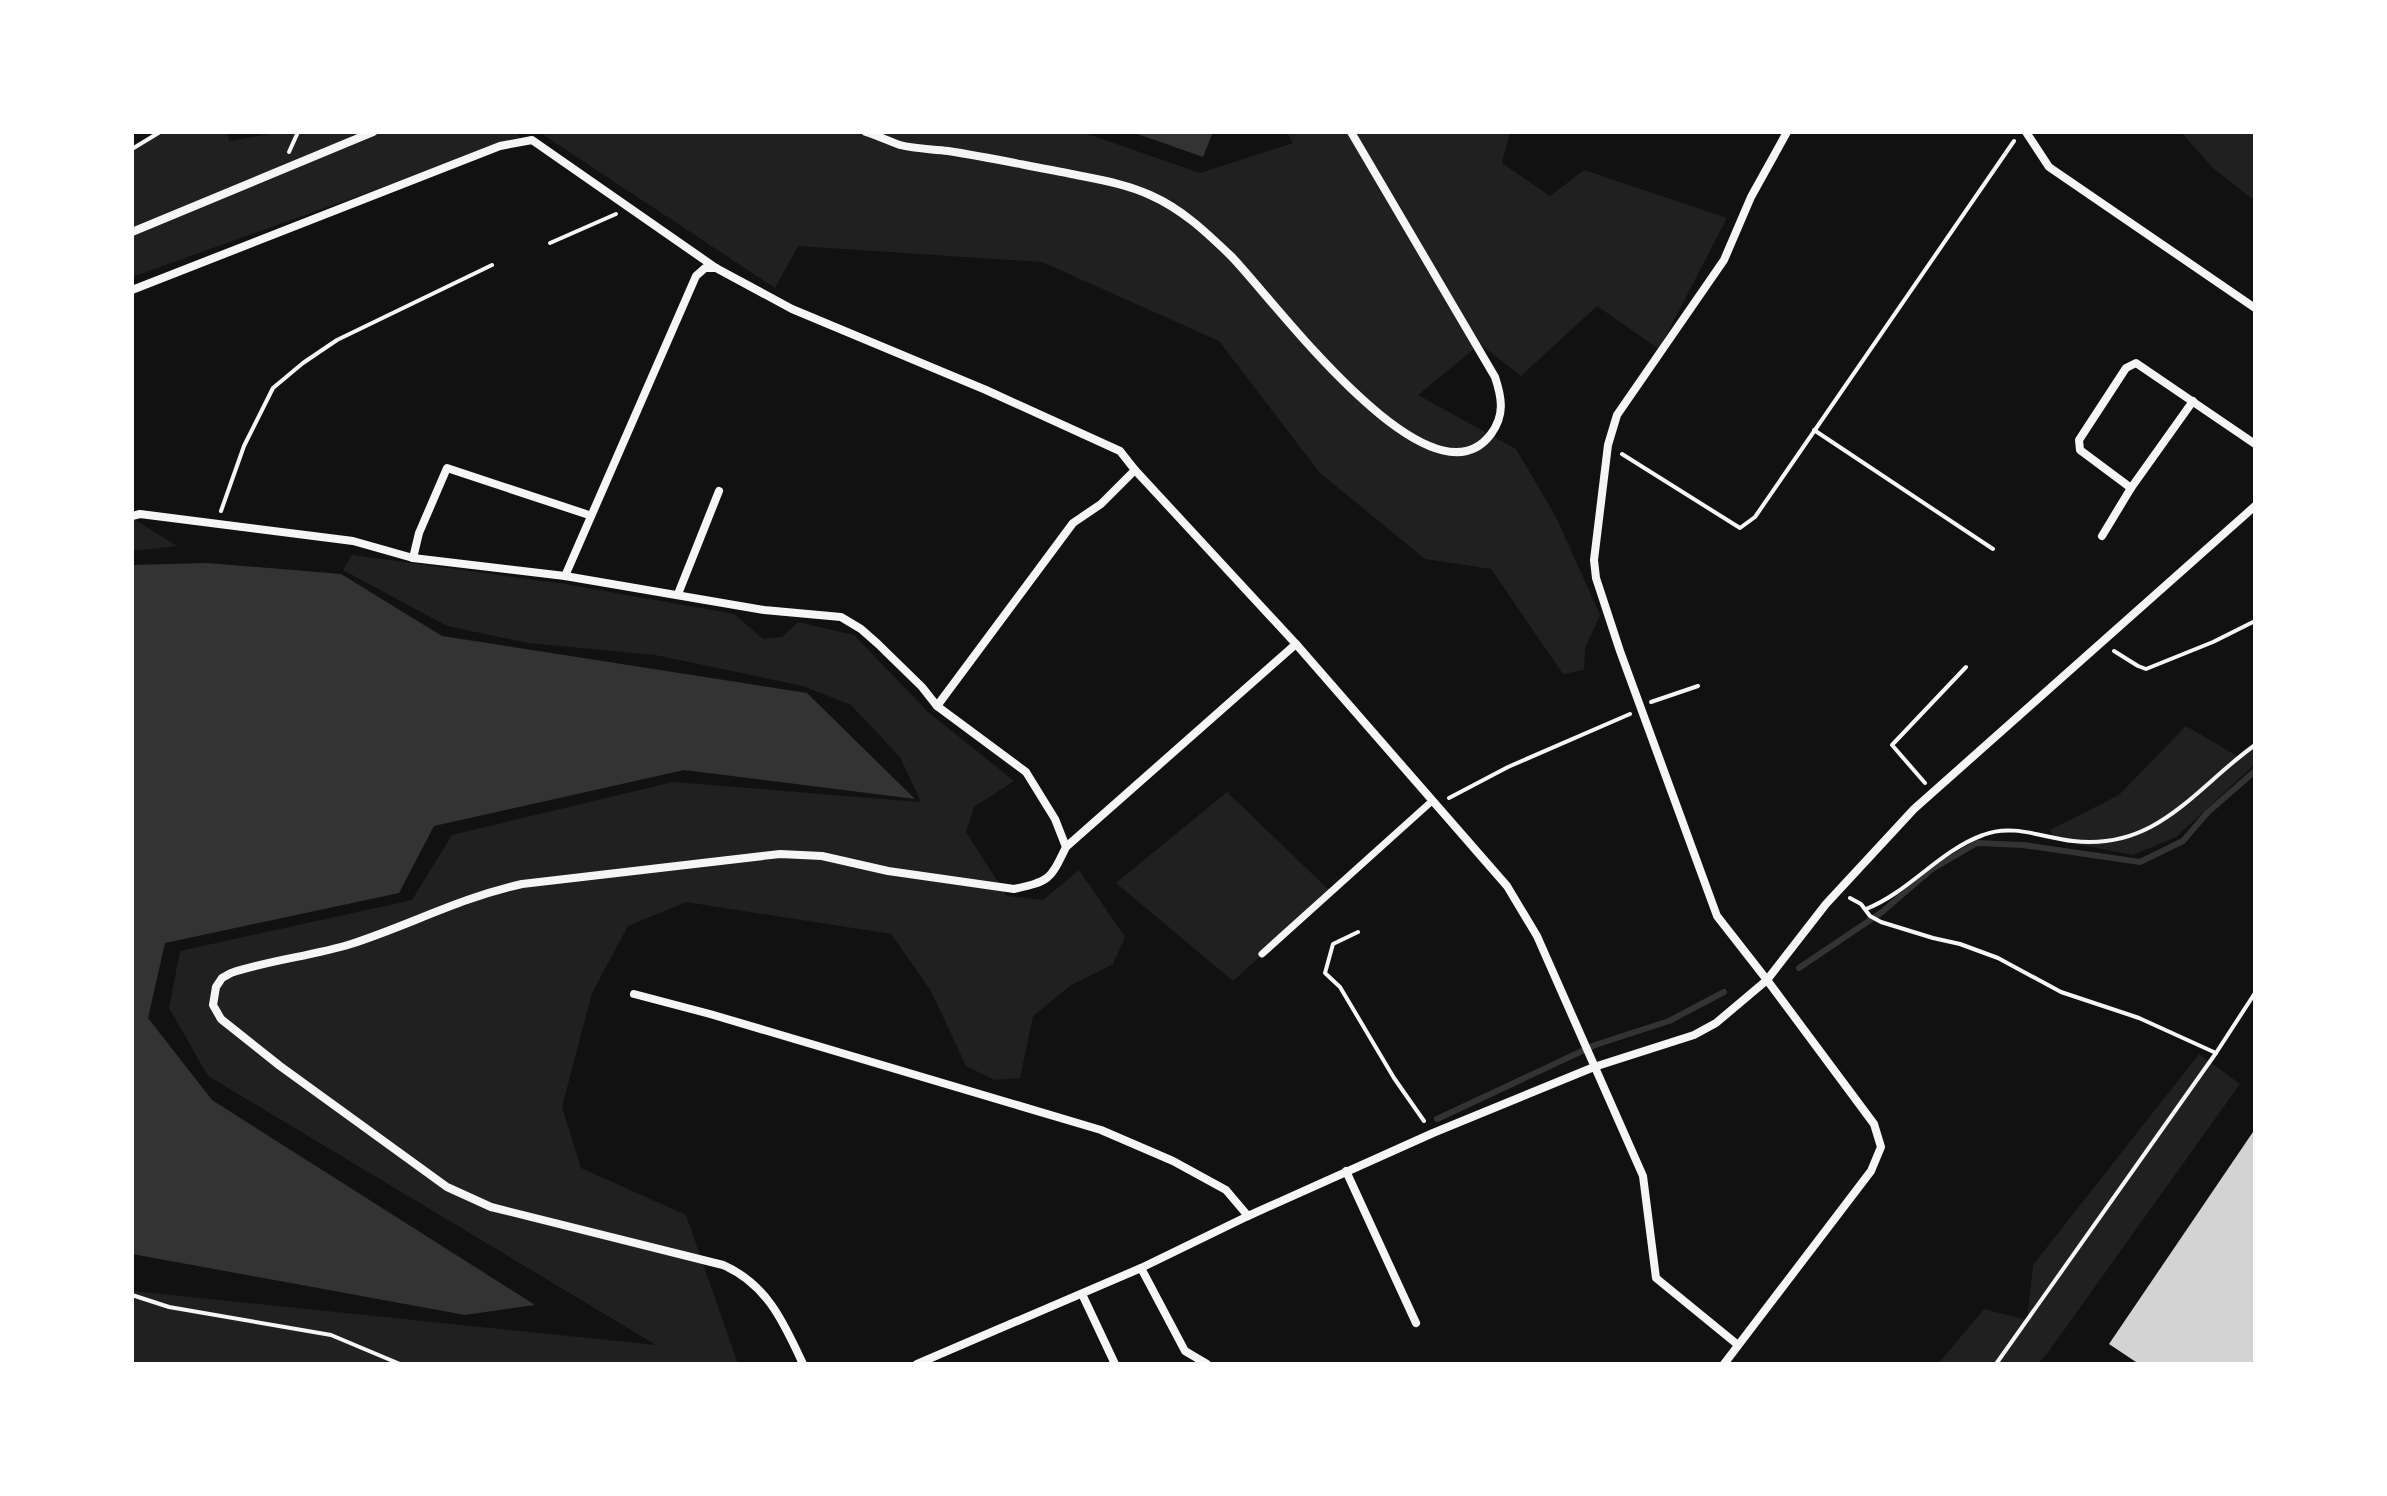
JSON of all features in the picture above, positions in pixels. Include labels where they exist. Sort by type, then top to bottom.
[{"type":"street","points":[[132,232],[373,132]]},
{"type":"street","points":[[866,132],[902,145],[1051,170],[1116,183],[1148,194],[1187,215],[1210,236],[1233,258],[1328,368],[1383,417],[1431,448],[1458,453],[1472,450],[1485,443],[1502,412],[1495,377],[1351,132]]},
{"type":"street","points":[[1724,1364],[1871,1171],[1881,1147],[1874,1124],[1717,916],[1710,902],[1640,708],[1596,578],[1594,560],[1608,445],[1617,415],[1724,260],[1751,197],[1787,132]]},
{"type":"street","points":[[2023,132],[2049,167],[2255,308]]},
{"type":"street","points":[[132,290],[516,141],[532,140],[716,268],[792,309],[986,390],[1120,451],[1296,644],[1507,886],[1530,923],[1643,1176],[1656,1278],[1738,1345]]},
{"type":"street","points":[[565,576],[589,515],[696,276],[705,268],[716,268]]},
{"type":"street","points":[[2131,488],[2080,450],[2079,440],[2126,368],[2136,363],[2255,444]]},
{"type":"street","points":[[2102,536],[2131,488],[2193,401]]},
{"type":"street","points":[[413,558],[419,533],[447,468],[589,515]]},
{"type":"street","points":[[937,706],[1073,523],[1101,504],[1135,470]]},
{"type":"street","points":[[678,594],[719,491]]},
{"type":"street","points":[[917,1364],[1141,1268],[1433,1133],[1594,1067],[1694,1035],[1716,1023],[1767,980],[1837,892],[1933,792],[2255,506]]},
{"type":"street","points":[[132,516],[140,514],[353,541],[413,558],[565,576],[764,610],[841,617],[878,644],[937,706],[1026,772],[1055,819],[1066,847]]},
{"type":"street","points":[[803,1364],[769,1298],[741,1272],[491,1207],[447,1187],[221,1019],[213,1005],[216,987],[222,978],[231,973],[355,943],[451,904],[522,884],[780,854],[822,856],[888,871],[1014,889],[1034,885],[1052,875],[1066,847],[1296,644]]},
{"type":"street","points":[[1262,954],[1435,805]]},
{"type":"street","points":[[634,994],[1101,1130],[1173,1161],[1226,1190],[1248,1216]]},
{"type":"street","points":[[1346,1171],[1416,1323]]},
{"type":"street","points":[[1141,1268],[1185,1351],[1207,1364]]},
{"type":"street","points":[[1082,1294],[1115,1364]]},
{"type":"path","points":[[132,149],[160,132]]},
{"type":"path","points":[[1608,445],[1740,528],[1755,517],[2023,132]]},
{"type":"path","points":[[550,243],[615,215],[626,203]]},
{"type":"path","points":[[217,523],[244,446],[273,388],[337,340],[492,265]]},
{"type":"path","points":[[1814,430],[1993,549]]},
{"type":"path","points":[[2105,645],[2146,669],[2255,621]]},
{"type":"path","points":[[1933,792],[1892,745],[1966,667]]},
{"type":"path","points":[[1435,805],[1508,767],[1587,734],[1650,702],[1698,686]]},
{"type":"path","points":[[1866,909],[1884,902],[1957,847],[2003,829],[2074,841],[2124,839],[2175,814],[2216,775],[2255,745]]},
{"type":"path","points":[[1837,892],[1861,904],[1870,916],[1881,922],[1998,958],[2061,992],[2139,1018],[2216,1053]]},
{"type":"path","points":[[1358,932],[1333,944],[1325,973],[1340,987],[1394,1078],[1433,1133]]},
{"type":"path","points":[[1996,1364],[2255,993]]},
{"type":"path","points":[[132,1295],[169,1307],[331,1335],[400,1364]]},
{"type":"shaded area","points":[[158,132],[228,132],[229,141],[281,132],[517,132],[520,138],[132,277],[132,147]]},
{"type":"shaded area","points":[[539,132],[1082,132],[1200,173],[1293,143],[1287,132],[1510,132],[1502,163],[1550,196],[1584,170],[1727,218],[1659,349],[1597,306],[1521,376],[1480,344],[1418,395],[1516,449],[1556,517],[1600,615],[1585,648],[1584,670],[1563,674],[1491,569],[1425,559],[1320,473],[1219,341],[1042,262],[798,246],[775,288]]},
{"type":"shaded area","points":[[1132,132],[1213,132],[1203,157]]},
{"type":"shaded area","points":[[2181,132],[2255,132],[2255,201],[2212,167]]},
{"type":"shaded area","points":[[132,518],[177,546],[132,551]]},
{"type":"shaded area","points":[[352,555],[565,584],[734,614],[763,639],[782,637],[798,622],[854,635],[928,712],[1014,781],[974,807],[966,832],[1007,896],[1043,900],[1079,870],[1125,937],[1113,964],[1071,985],[1033,1016],[1020,1078],[995,1080],[966,1066],[931,991],[891,934],[686,902],[628,926],[592,993],[562,1107],[581,1168],[686,1215],[738,1364],[132,1364],[132,1291],[656,1345],[208,1076],[169,1008],[180,951],[412,900],[452,835],[673,782],[921,802],[900,757],[851,705],[803,686],[655,655],[528,643],[447,626],[343,570]]},
{"type":"shaded area","points":[[207,563],[341,574],[442,636],[807,693],[915,799],[684,770],[434,826],[399,893],[165,943],[148,1018],[212,1100],[535,1305],[465,1315],[132,1254],[132,565]]},
{"type":"shaded area","points":[[2186,726],[2237,756],[2255,743],[2255,764],[2176,837],[2133,855],[2055,840],[2050,830],[2119,795]]},
{"type":"shaded area","points":[[1227,792],[1331,892],[1233,981],[1116,883]]},
{"type":"shaded area","points":[[2199,1054],[2240,1084],[2047,1354],[2037,1364],[1938,1364],[1984,1309],[2027,1320],[2033,1265]]},
{"type":"building","points":[[2255,1129],[2255,1364],[2139,1364],[2109,1344]]},
{"type":"waterway","points":[[1799,968],[1882,912],[1932,869],[1977,843],[2023,845],[2140,862],[2183,841],[2207,813],[2255,771]]},
{"type":"waterway","points":[[1437,1119],[1595,1045],[1669,1021],[1724,992]]}]
